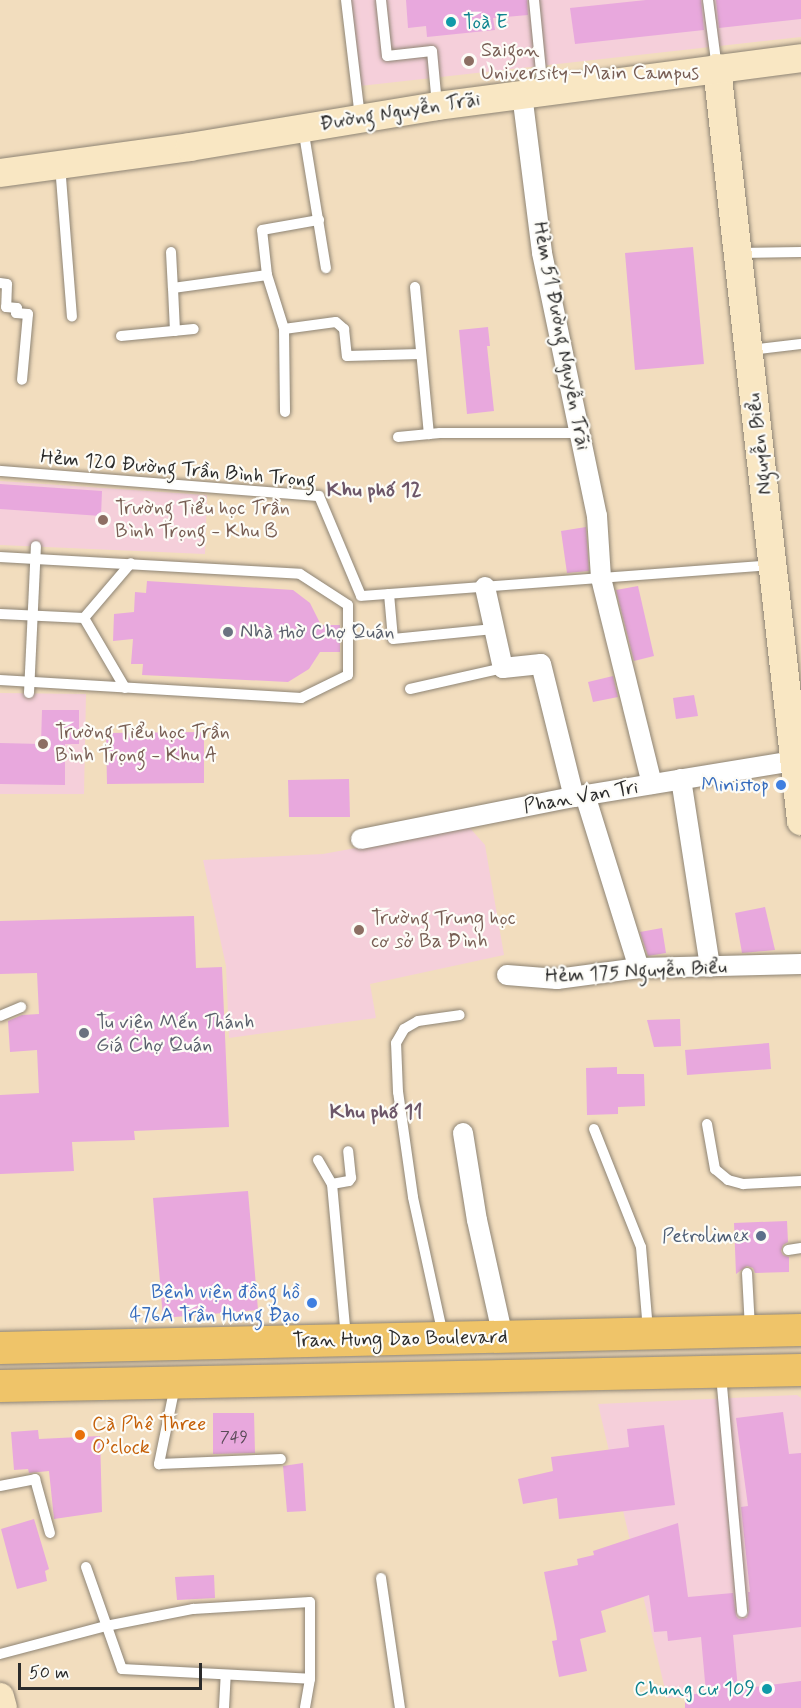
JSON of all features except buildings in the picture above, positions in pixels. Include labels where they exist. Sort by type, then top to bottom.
[{"type":"main road","name":"Đường Nguyễn Trãi","points":[[0,173],[437,106],[801,58]]},
{"type":"main road","name":"Nguyễn Biểu","points":[[717,68],[798,760],[801,821]]},
{"type":"main road","name":"Tran Hung Dao Boulevard","points":[[0,1348],[801,1330]]},
{"type":"main road","points":[[172,1344],[176,1382]]},
{"type":"main road","name":"Tran Hung Dao Boulevard","points":[[0,1386],[801,1370]]},
{"type":"main road","points":[[0,1697],[3,1708]]},
{"type":"street","name":"Hẻm 51 Đường Nguyễn Trãi","points":[[533,93],[542,253],[597,516],[601,578],[652,784]]},
{"type":"street","points":[[485,587],[503,668],[541,664],[580,796],[639,968]]},
{"type":"street","name":"Phan Van Tri","points":[[362,839],[580,796],[798,760]]},
{"type":"street","points":[[681,779],[710,967]]},
{"type":"street","name":"Hẻm 175 Nguyễn Biểu","points":[[507,975],[557,979],[639,968],[801,964]]},
{"type":"street","points":[[464,1133],[477,1221],[503,1337]]},
{"type":"lane","points":[[346,0],[360,118]]},
{"type":"lane","points":[[381,0],[387,56],[432,51],[437,106]]},
{"type":"lane","points":[[533,93],[534,0]]},
{"type":"lane","points":[[708,0],[717,68]]},
{"type":"lane","points":[[303,128],[326,268]]},
{"type":"lane","points":[[60,165],[72,317]]},
{"type":"lane","points":[[285,412],[284,329],[267,275],[262,230],[319,220]]},
{"type":"lane","points":[[171,252],[174,331]]},
{"type":"lane","points":[[738,253],[801,252]]},
{"type":"lane","points":[[173,288],[267,275]]},
{"type":"lane","points":[[0,283],[7,284],[6,307],[17,308],[16,313],[27,314],[22,380]]},
{"type":"lane","points":[[415,287],[429,434]]},
{"type":"lane","points":[[284,329],[336,322],[344,329],[347,356],[421,354]]},
{"type":"lane","points":[[121,336],[194,329]]},
{"type":"lane","points":[[749,350],[801,344]]},
{"type":"lane","points":[[398,437],[429,434],[580,433]]},
{"type":"lane","name":"Hẻm 120 Đường Trần Bình Trọng","points":[[0,471],[319,496],[361,596]]},
{"type":"lane","points":[[29,687],[36,546]]},
{"type":"lane","points":[[0,557],[300,574],[348,605]]},
{"type":"lane","points":[[84,618],[131,563]]},
{"type":"lane","points":[[348,605],[361,596],[774,565]]},
{"type":"lane","points":[[389,594],[393,639],[494,629]]},
{"type":"lane","points":[[0,680],[29,687],[125,688],[300,698],[348,675],[348,605]]},
{"type":"lane","points":[[0,614],[84,618]]},
{"type":"lane","points":[[84,618],[125,688]]},
{"type":"lane","points":[[410,689],[503,668]]},
{"type":"lane","points":[[0,1016],[21,1007]]},
{"type":"lane","points":[[444,1338],[413,1197],[398,1092],[396,1043],[404,1029],[418,1021],[460,1015]]},
{"type":"lane","points":[[707,1124],[715,1169],[728,1180],[743,1184],[801,1181]]},
{"type":"lane","points":[[594,1130],[641,1247],[648,1333]]},
{"type":"lane","points":[[332,1184],[344,1183],[351,1178],[348,1151]]},
{"type":"lane","points":[[318,1160],[332,1184],[346,1340]]},
{"type":"lane","points":[[788,1250],[801,1248]]},
{"type":"lane","points":[[747,1274],[750,1331]]},
{"type":"lane","points":[[721,1371],[742,1612]]},
{"type":"lane","points":[[176,1382],[159,1464],[281,1459]]},
{"type":"lane","points":[[0,1486],[35,1479],[50,1533]]},
{"type":"lane","points":[[86,1567],[122,1668],[310,1679]]},
{"type":"lane","points":[[381,1578],[400,1708]]},
{"type":"lane","points":[[0,1654],[106,1626],[193,1609],[310,1602],[310,1679],[305,1708]]},
{"type":"lane","points":[[224,1708],[226,1675]]},
{"type":"shaded area","name":"Saigon University–Main Campus","points":[[350,0],[801,0],[801,37],[360,86]]},
{"type":"shaded area","name":"Trường Tiểu học Trần Bình Trọng - Khu B","points":[[0,481],[207,495],[205,554],[0,545]]},
{"type":"shaded area","name":"Trường Tiểu học Trần Bình Trọng - Khu A","points":[[0,693],[86,694],[84,794],[0,794]]},
{"type":"shaded area","name":"Trường Trung học cơ sở Ba Đình","points":[[469,827],[485,845],[504,955],[370,984],[376,1018],[229,1038],[226,966],[203,860],[323,854]]},
{"type":"shaded area","points":[[797,1395],[801,1398],[801,1694],[667,1698],[598,1404]]},
{"type":"place","name":"Toà E","points":[[451,22]]},
{"type":"place","name":"Saigon University–Main Campus","points":[[469,61]]},
{"type":"place","name":"Trường Tiểu học Trần Bình Trọng - Khu B","points":[[103,520]]},
{"type":"place","name":"Nhà thờ Chợ Quán","points":[[228,632]]},
{"type":"place","name":"Trường Tiểu học Trần Bình Trọng - Khu A","points":[[43,744]]},
{"type":"place","name":"Ministop","points":[[781,785]]},
{"type":"place","name":"Trường Trung học cơ sở Ba Đình","points":[[359,930]]},
{"type":"place","name":"Tu viện Mến Thánh Giá Chợ Quán","points":[[84,1033]]},
{"type":"place","name":"Petrolimex","points":[[761,1236]]},
{"type":"place","name":"Bệnh viện đồng hồ 476A Trần Hưng Đạo","points":[[312,1303]]},
{"type":"place","name":"Cà Phê Three O’clock","points":[[80,1435]]},
{"type":"place","name":"Chung cư 109","points":[[767,1689]]},
{"type":"district","name":"Khu phố 12","points":[[374,490]]},
{"type":"district","name":"Khu phố 11","points":[[376,1112]]}]
